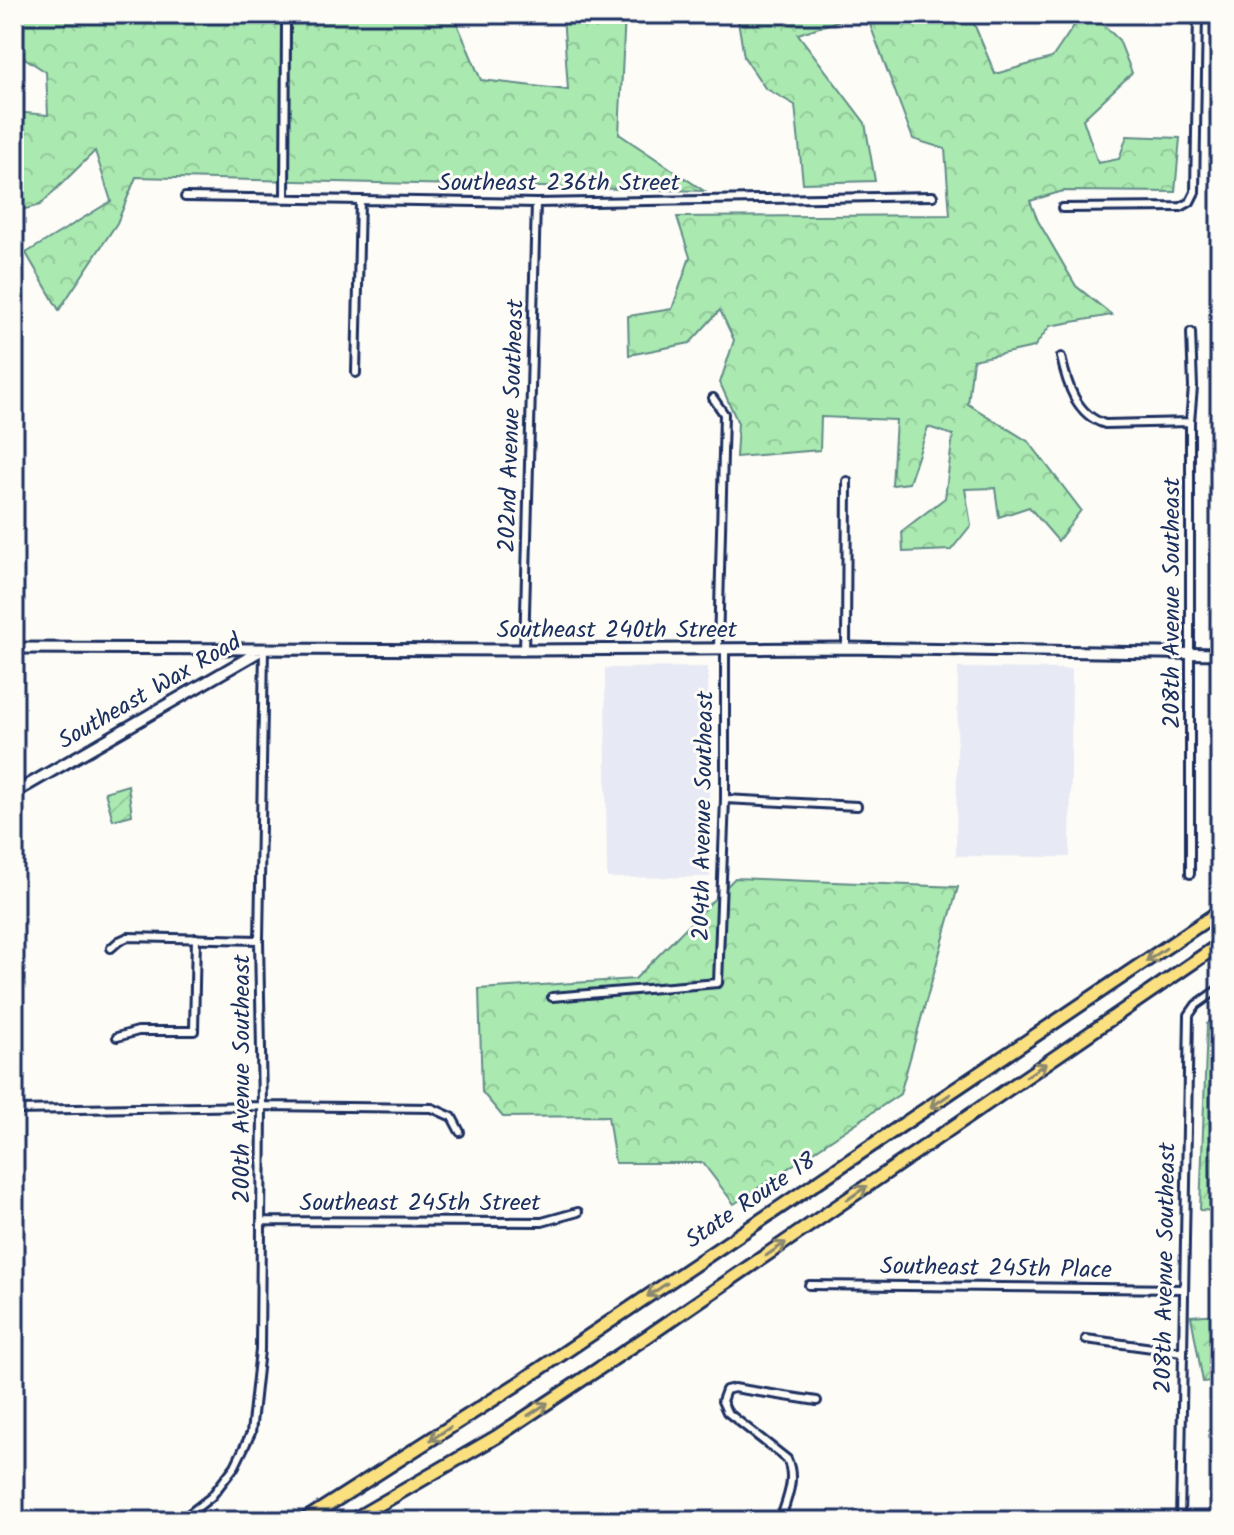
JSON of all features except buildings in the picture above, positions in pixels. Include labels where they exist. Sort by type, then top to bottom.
[{"type":"highway","name":"State Route 18","points":[[303,1521],[516,1385],[1220,911]]},
{"type":"highway","points":[[351,1521],[496,1437],[1220,944]]},
{"type":"main road","name":"Southeast 240th Street","points":[[14,648],[846,648],[1220,654]]},
{"type":"main road","name":"Southeast Wax Road","points":[[14,793],[264,649]]},
{"type":"street","points":[[1062,208],[1181,207],[1190,202],[1195,192],[1198,14]]},
{"type":"street","points":[[285,199],[286,22]]},
{"type":"street","name":"Southeast 236th Street","points":[[185,197],[536,203],[933,196]]},
{"type":"street","points":[[356,373],[360,200]]},
{"type":"street","name":"202nd Avenue Southeast","points":[[524,650],[536,203]]},
{"type":"street","name":"208th Avenue Southeast","points":[[1190,874],[1191,332]]},
{"type":"street","points":[[1061,357],[1072,395],[1096,422],[1190,422]]},
{"type":"street","name":"204th Avenue Southeast","points":[[552,997],[718,983],[725,799],[722,649],[724,414],[713,398]]},
{"type":"street","points":[[846,648],[847,481]]},
{"type":"street","name":"200th Avenue Southeast","points":[[180,1521],[211,1497],[235,1466],[251,1433],[260,1350],[262,1106],[259,940],[264,649]]},
{"type":"street","points":[[725,799],[857,806]]},
{"type":"street","points":[[111,948],[128,937],[259,940]]},
{"type":"street","points":[[117,1037],[138,1031],[194,1031],[196,938]]},
{"type":"street","name":"208th Avenue Southeast","points":[[1180,1521],[1189,1015],[1196,1005],[1220,988]]},
{"type":"street","points":[[14,1110],[262,1106],[432,1108],[452,1117],[460,1132]]},
{"type":"street","name":"Southeast 245th Street","points":[[261,1221],[542,1222],[578,1212]]},
{"type":"street","name":"Southeast 245th Place","points":[[809,1285],[1183,1289]]},
{"type":"street","points":[[1086,1339],[1182,1352]]},
{"type":"street","points":[[780,1521],[792,1481],[792,1470],[787,1459],[727,1412],[722,1401],[726,1390],[734,1388],[817,1401]]},
{"type":"shaded area","points":[[708,667],[710,877],[607,878],[605,668]]},
{"type":"shaded area","points":[[958,668],[1072,669],[1070,857],[956,856]]},
{"type":"green space","points":[[16,14],[453,14],[481,80],[568,90],[563,14],[625,14],[619,134],[704,191],[136,177],[117,223],[59,310],[26,253],[111,201],[95,151],[40,205],[14,212],[14,112],[48,115],[46,72],[14,51]]},
{"type":"green space","points":[[737,14],[859,14],[798,34],[865,123],[875,181],[803,183],[795,105],[765,88],[744,57]]},
{"type":"green space","points":[[866,14],[970,14],[995,74],[1052,58],[1082,14],[1092,14],[1119,40],[1132,73],[1083,119],[1098,163],[1119,159],[1127,136],[1180,138],[1175,192],[1063,191],[1030,201],[1038,221],[1076,286],[1112,315],[1050,326],[1034,347],[973,360],[968,404],[1029,442],[1081,510],[1058,541],[1029,507],[999,517],[995,488],[965,489],[971,525],[951,550],[903,552],[902,531],[945,498],[953,435],[928,427],[909,483],[892,485],[896,420],[821,417],[820,450],[736,457],[738,423],[720,383],[734,340],[720,310],[690,343],[629,355],[628,316],[672,309],[690,257],[677,217],[950,215],[945,149],[913,139]]},
{"type":"green space","points":[[128,785],[132,815],[113,820],[105,792]]},
{"type":"green space","points":[[735,878],[958,887],[900,1094],[734,1204],[703,1163],[615,1163],[608,1116],[503,1117],[482,1092],[479,989],[635,979]]},
{"type":"green space","points":[[1220,1014],[1220,1211],[1200,1210],[1207,1024]]},
{"type":"green space","points":[[1220,1314],[1220,1380],[1203,1382],[1191,1316]]}]
